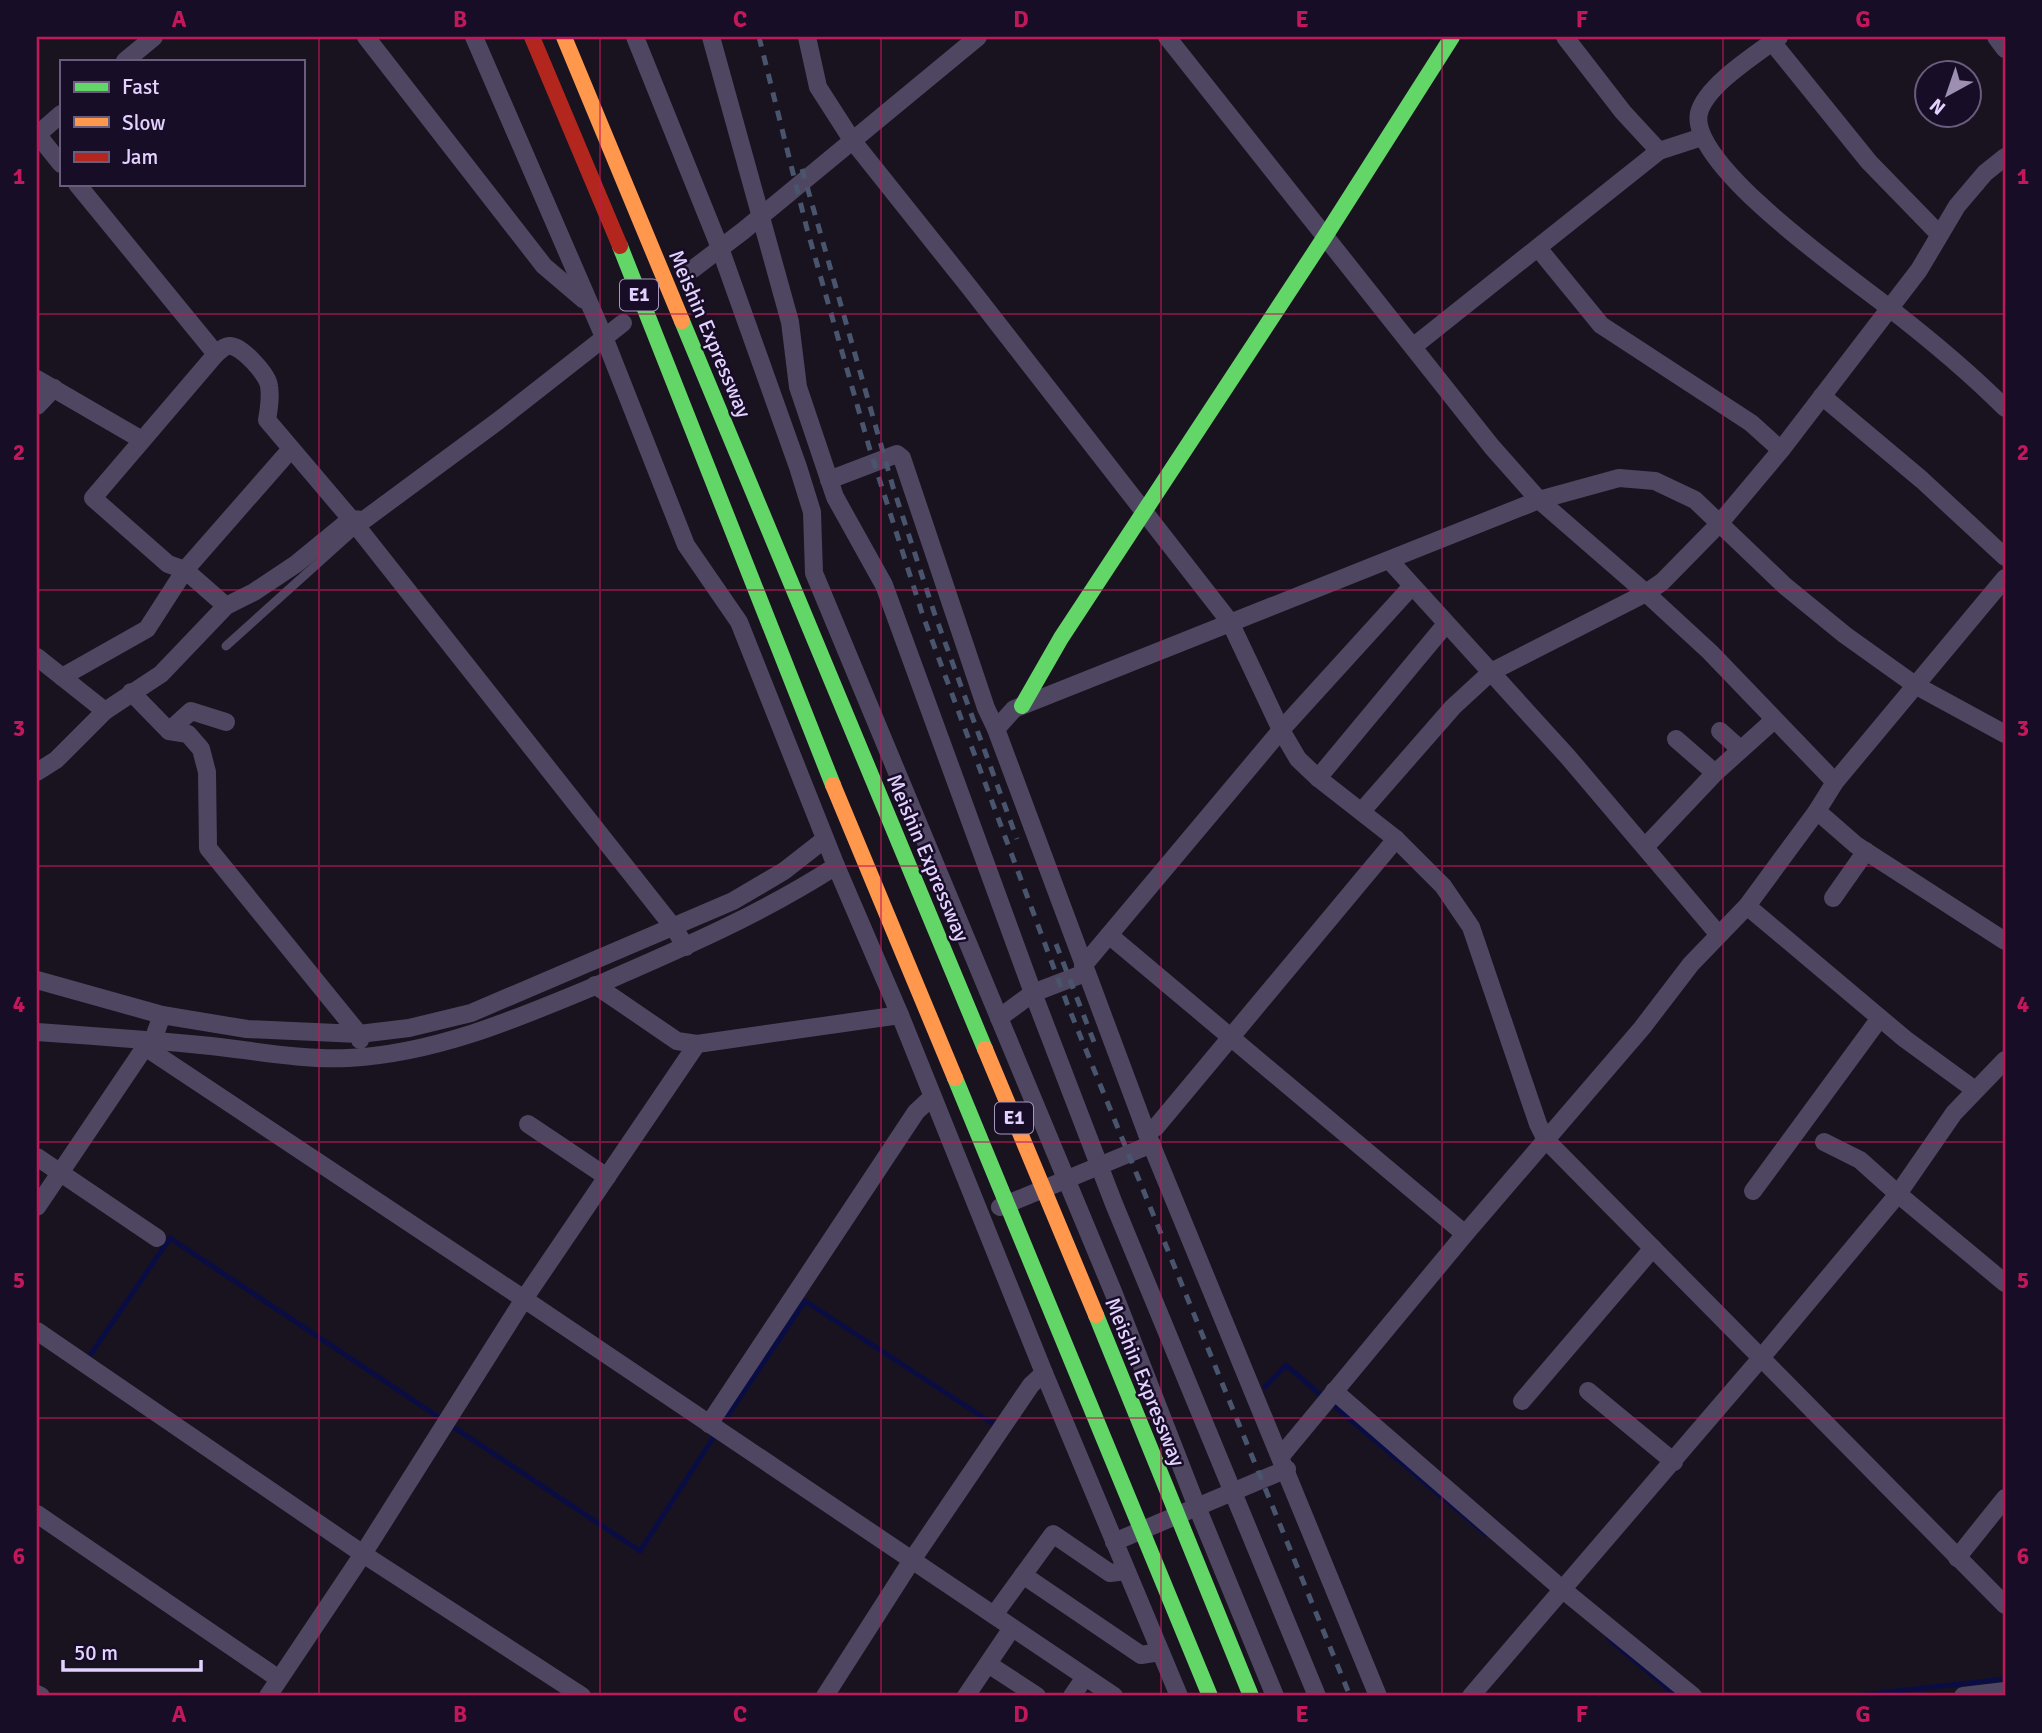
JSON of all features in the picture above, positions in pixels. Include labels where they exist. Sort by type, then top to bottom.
[{"type":"main road","name":"E1","points":[[532,37],[589,167],[833,784],[1210,1696]]},
{"type":"main road","name":"Meishin Expressway","points":[[564,37],[1251,1696]]},
{"type":"main road","points":[[1022,706],[1061,638],[1324,238],[1452,37]]},
{"type":"street","points":[[126,60],[154,37]]},
{"type":"street","points":[[366,37],[544,266],[589,304]]},
{"type":"street","points":[[474,37],[604,337],[686,545],[739,622],[836,866],[900,1015],[931,1098],[1179,1696]]},
{"type":"street","points":[[635,37],[720,248],[812,512],[814,573],[1067,1180],[1275,1696]]},
{"type":"street","points":[[712,37],[790,322],[798,387],[835,497],[884,585],[1099,1166],[1317,1696]]},
{"type":"street","points":[[807,37],[818,88],[852,140],[1230,622],[1281,730],[1298,759],[1396,839],[1444,886],[1471,927],[1538,1124],[1546,1140],[2005,1605]]},
{"type":"street","points":[[693,269],[978,37]]},
{"type":"street","points":[[1167,37],[1324,238],[1414,346],[1492,447],[1539,500],[1710,652],[1835,782]]},
{"type":"street","points":[[1566,37],[1623,112],[1659,151]]},
{"type":"street","points":[[1996,37],[2005,49]]},
{"type":"street","points":[[1939,234],[1869,162],[1776,40],[1716,86],[1703,103],[1698,116],[1702,137],[1732,176],[1775,220],[1889,307],[2005,408]]},
{"type":"street","points":[[60,115],[37,134],[60,163]]},
{"type":"street","points":[[1414,346],[1659,151],[1702,137]]},
{"type":"street","points":[[1362,811],[1453,707],[1491,672],[1646,593],[1662,582],[1719,524],[1781,450],[1919,270],[1957,206],[1985,173],[2005,157]]},
{"type":"street","points":[[79,186],[216,354]]},
{"type":"street","points":[[1538,248],[1601,325],[1751,423],[1781,450]]},
{"type":"street","points":[[37,772],[56,760],[105,711],[161,674],[226,606],[254,592],[354,524],[365,520],[623,323]]},
{"type":"street","points":[[226,606],[184,570],[168,564],[93,498],[216,354],[230,346],[241,350],[269,382],[267,420],[354,524],[674,928],[686,947]]},
{"type":"street","points":[[37,379],[142,440]]},
{"type":"street","points":[[37,406],[54,388]]},
{"type":"street","points":[[1822,396],[1922,480],[2005,557]]},
{"type":"street","points":[[62,677],[147,629],[184,570],[291,449]]},
{"type":"street","points":[[829,480],[897,454],[902,458],[986,708],[1084,970],[1150,1139],[1378,1696]]},
{"type":"street","points":[[996,729],[1014,709],[1539,500],[1619,478],[1655,481],[1695,500],[1785,586],[1845,635],[1916,685],[2005,734]]},
{"type":"street","points":[[1390,561],[1568,757],[1719,936]]},
{"type":"street","points":[[1114,1542],[1233,1492],[1284,1463],[1334,1391],[1642,1028],[1691,964],[1747,906],[1817,811],[1835,782],[2005,579]]},
{"type":"street","points":[[917,1062],[960,1044],[1001,1022],[1033,993],[1084,970],[1109,935],[1281,730],[1412,586]]},
{"type":"street","points":[[1318,778],[1446,624]]},
{"type":"street","points":[[37,657],[105,711]]},
{"type":"street","points":[[131,692],[169,731],[188,734],[201,749],[207,772],[208,848],[359,1034],[365,1057]]},
{"type":"street","points":[[169,731],[191,711],[226,722]]},
{"type":"street","points":[[1645,848],[1715,773],[1774,720]]},
{"type":"street","points":[[1720,731],[1740,749]]},
{"type":"street","points":[[1676,739],[1715,773]]},
{"type":"street","points":[[1817,811],[1866,851],[2005,941]]},
{"type":"street","points":[[37,980],[162,1014],[247,1029],[359,1034],[409,1028],[471,1013],[674,928],[733,901],[784,870],[825,839]]},
{"type":"street","points":[[979,1215],[1099,1166],[1150,1139],[1230,1036],[1396,839]]},
{"type":"street","points":[[1833,898],[1866,851]]},
{"type":"street","points":[[37,1032],[292,1057],[365,1057],[394,1054],[491,1027],[686,947],[789,896],[836,866]]},
{"type":"street","points":[[1747,906],[1905,1040],[1975,1090]]},
{"type":"street","points":[[1109,935],[1465,1234]]},
{"type":"street","points":[[595,985],[677,1041],[697,1044],[900,1015]]},
{"type":"street","points":[[37,1207],[149,1044],[162,1014]]},
{"type":"street","points":[[1753,1191],[1880,1018]]},
{"type":"street","points":[[149,1044],[1114,1696]]},
{"type":"street","points":[[268,1696],[363,1553],[524,1299],[697,1044]]},
{"type":"street","points":[[1471,1696],[1674,1462],[1898,1194],[1954,1113],[1975,1090],[2002,1071]]},
{"type":"street","points":[[709,1424],[916,1112],[931,1098]]},
{"type":"street","points":[[528,1124],[607,1177]]},
{"type":"street","points":[[1824,1143],[1860,1160],[2005,1283]]},
{"type":"street","points":[[37,1157],[157,1238]]},
{"type":"street","points":[[1522,1401],[1653,1248]]},
{"type":"street","points":[[37,1331],[363,1553],[582,1696]]},
{"type":"street","points":[[825,1696],[912,1560],[1031,1385],[1044,1373]]},
{"type":"street","points":[[1334,1391],[1562,1589],[1693,1696]]},
{"type":"street","points":[[1588,1391],[1674,1462]]},
{"type":"street","points":[[1957,1558],[2005,1498]]},
{"type":"street","points":[[37,1514],[279,1679]]},
{"type":"street","points":[[994,1615],[1053,1534],[1110,1573],[1126,1571]]},
{"type":"street","points":[[1023,1574],[1140,1654],[1160,1652]]},
{"type":"street","points":[[966,1696],[1012,1628]]},
{"type":"street","points":[[988,1664],[1037,1696]]},
{"type":"street","points":[[1072,1696],[1086,1677]]},
{"type":"street","points":[[1963,1696],[2005,1691]]},
{"type":"lane","points":[[226,646],[354,524]]},
{"type":"waterway","points":[[91,1354],[170,1238],[440,1418]]},
{"type":"waterway","points":[[728,1415],[805,1301],[995,1425]]},
{"type":"waterway","points":[[1265,1387],[1286,1365],[1322,1396]]},
{"type":"waterway","points":[[1333,1405],[1486,1534]]},
{"type":"waterway","points":[[455,1428],[640,1551],[717,1432]]},
{"type":"waterway","points":[[1608,1638],[1677,1696]]},
{"type":"waterway","points":[[1853,1696],[2005,1679]]},
{"type":"railway","points":[[759,37],[807,229],[870,450],[923,616],[1068,1006],[1350,1696]]},
{"type":"railway","points":[[802,169],[893,487],[935,615],[1017,839]]},
{"type":"railway","points":[[1056,944],[1094,1042]]},
{"type":"traffic: fast","points":[[1022,706],[1061,638],[1324,238],[1452,37]]},
{"type":"traffic: fast","points":[[620,246],[833,785]]},
{"type":"traffic: fast","points":[[682,321],[985,1049]]},
{"type":"traffic: fast","points":[[955,1078],[1210,1696]]},
{"type":"traffic: fast","points":[[1096,1315],[1251,1696]]},
{"type":"traffic: slow","points":[[564,37],[682,321]]},
{"type":"traffic: slow","points":[[833,785],[955,1078]]},
{"type":"traffic: slow","points":[[985,1049],[1096,1315]]},
{"type":"traffic: jam","points":[[532,37],[620,246]]}]
